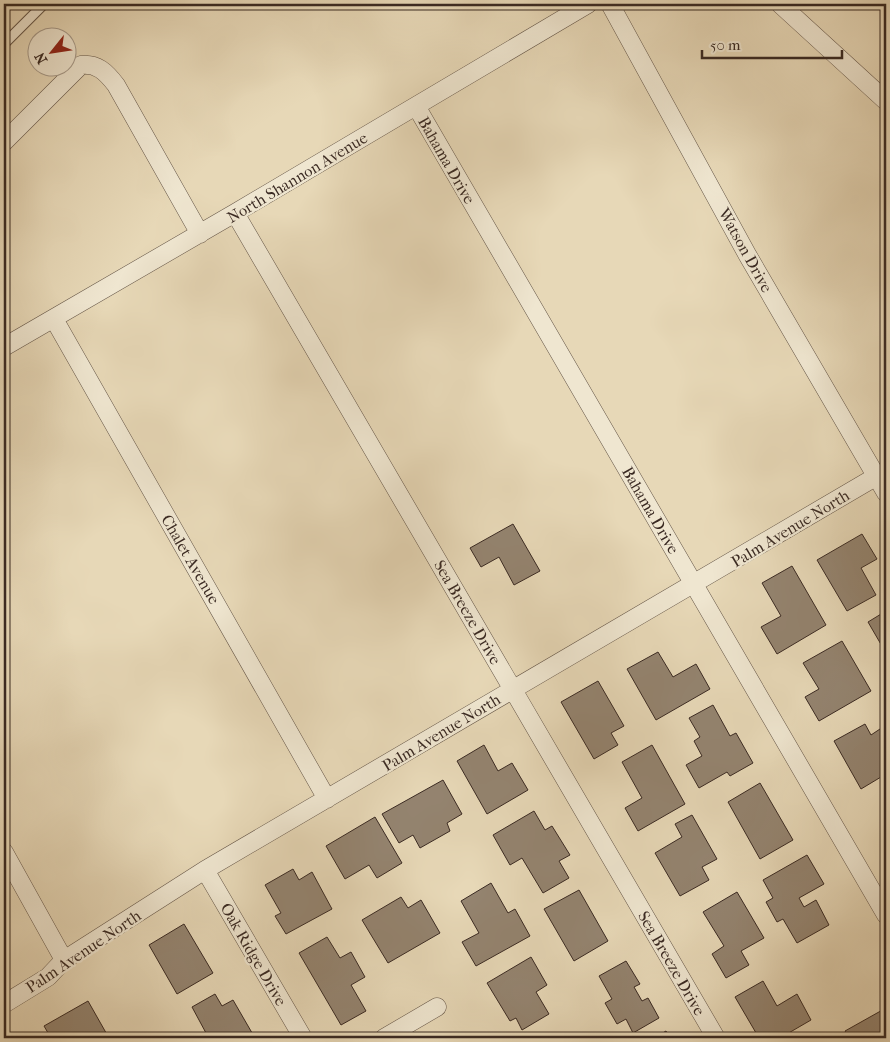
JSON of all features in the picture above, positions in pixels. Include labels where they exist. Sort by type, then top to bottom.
[{"type":"street","name":"North Shannon Avenue","points":[[4,347],[200,234],[588,4]]},
{"type":"street","name":"Watson Drive","points":[[610,4],[748,256],[881,478],[886,493]]},
{"type":"street","points":[[780,4],[886,101]]},
{"type":"street","points":[[4,142],[81,65],[97,66],[107,73],[116,85],[200,234]]},
{"type":"street","name":"Bahama Drive","points":[[416,106],[886,915]]},
{"type":"street","name":"Sea Breeze Drive","points":[[235,213],[716,1038]]},
{"type":"street","name":"Chalet Avenue","points":[[54,319],[328,799]]},
{"type":"street","name":"Palm Avenue North","points":[[4,1004],[48,977],[64,960],[206,870],[513,689],[881,478]]},
{"type":"street","points":[[4,852],[64,960]]},
{"type":"street","name":"Oak Ridge Drive","points":[[206,870],[303,1038]]},
{"type":"street","points":[[384,1038],[437,1007]]},
{"type":"lane","points":[[4,44],[44,4]]},
{"type":"building","points":[[513,524],[540,571],[514,585],[499,557],[481,567],[470,548]]},
{"type":"building","points":[[862,534],[877,559],[861,568],[876,595],[847,611],[817,560]]},
{"type":"building","points":[[792,566],[826,625],[777,654],[761,627],[781,616],[762,583]]},
{"type":"building","points":[[886,611],[886,653],[868,622]]},
{"type":"building","points":[[842,641],[871,691],[819,721],[805,697],[819,689],[803,663]]},
{"type":"building","points":[[658,652],[673,677],[696,664],[710,689],[656,720],[627,669]]},
{"type":"building","points":[[598,681],[624,726],[611,733],[618,745],[594,759],[561,702]]},
{"type":"building","points":[[713,705],[730,736],[736,733],[753,763],[730,776],[727,772],[699,788],[686,765],[702,756],[694,741],[700,737],[689,718]]},
{"type":"building","points":[[865,724],[871,735],[880,729],[886,741],[886,774],[861,789],[834,741]]},
{"type":"building","points":[[484,745],[498,771],[512,763],[528,790],[487,814],[457,761]]},
{"type":"building","points":[[652,745],[685,804],[638,831],[625,808],[642,798],[622,762]]},
{"type":"building","points":[[443,780],[462,814],[447,823],[450,831],[420,848],[413,835],[399,843],[382,814]]},
{"type":"building","points":[[760,783],[793,840],[760,859],[728,802]]},
{"type":"building","points":[[534,811],[545,830],[552,826],[570,855],[559,861],[569,878],[543,893],[522,858],[510,865],[493,835]]},
{"type":"building","points":[[692,815],[717,859],[702,867],[709,880],[680,896],[655,853],[682,837],[675,824]]},
{"type":"building","points":[[375,817],[402,863],[377,878],[369,865],[345,879],[326,846]]},
{"type":"building","points":[[807,855],[824,884],[799,898],[804,907],[816,900],[829,925],[797,943],[783,919],[777,922],[766,902],[773,898],[763,880]]},
{"type":"building","points":[[293,869],[299,880],[312,872],[332,909],[286,934],[275,916],[281,913],[265,885]]},
{"type":"building","points":[[491,883],[508,913],[515,909],[530,936],[476,966],[462,942],[479,933],[461,901]]},
{"type":"building","points":[[579,890],[608,941],[574,961],[544,909]]},
{"type":"building","points":[[737,892],[764,938],[741,951],[749,965],[726,978],[712,954],[724,946],[703,912]]},
{"type":"building","points":[[401,897],[408,908],[421,900],[440,933],[388,963],[362,920]]},
{"type":"building","points":[[184,924],[213,973],[177,994],[149,945]]},
{"type":"building","points":[[327,937],[340,958],[351,952],[365,977],[351,985],[366,1011],[341,1025],[299,953]]},
{"type":"building","points":[[531,957],[547,985],[536,992],[549,1014],[522,1030],[516,1018],[510,1021],[487,983]]},
{"type":"building","points":[[626,961],[640,984],[634,987],[642,1001],[648,998],[659,1018],[633,1033],[626,1019],[617,1024],[605,1003],[612,999],[599,976]]},
{"type":"building","points":[[763,981],[777,1006],[797,994],[811,1020],[780,1038],[759,1038],[735,997]]},
{"type":"building","points":[[215,994],[222,1006],[233,1000],[255,1038],[197,1038],[206,1033],[192,1007]]},
{"type":"building","points":[[88,1001],[109,1038],[51,1038],[44,1026]]},
{"type":"building","points":[[886,1008],[886,1038],[849,1038],[845,1031]]},
{"type":"building","points":[[666,1031],[670,1038],[654,1038]]}]
